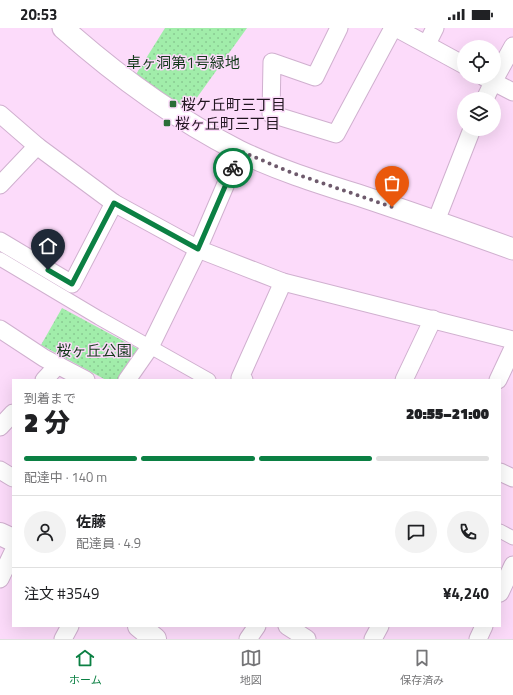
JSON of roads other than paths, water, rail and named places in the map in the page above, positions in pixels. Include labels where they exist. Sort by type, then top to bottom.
[{"type":"main road","points":[[0,534],[12,540]]},
{"type":"main road","points":[[140,627],[155,639]]},
{"type":"street","points":[[63,28],[97,58],[140,92],[194,127],[240,151],[290,172],[436,221],[513,249]]},
{"type":"street","points":[[339,28],[315,77],[272,62],[271,114],[336,134],[393,28]]},
{"type":"street","points":[[396,28],[457,62]]},
{"type":"street","points":[[427,44],[435,28]]},
{"type":"street","points":[[501,62],[513,46]]},
{"type":"street","points":[[498,84],[513,92]]},
{"type":"street","points":[[0,114],[37,146],[114,203],[198,249],[283,282],[513,340]]},
{"type":"street","points":[[436,221],[469,136]]},
{"type":"street","points":[[0,185],[37,146]]},
{"type":"street","points":[[128,379],[150,347],[198,249],[240,151]]},
{"type":"street","points":[[0,241],[72,284],[114,203]]},
{"type":"street","points":[[0,259],[207,379]]},
{"type":"street","points":[[242,379],[240,378],[283,282]]},
{"type":"street","points":[[404,379],[433,319]]},
{"type":"street","points":[[0,329],[58,365],[84,379]]},
{"type":"street","points":[[498,379],[513,348]]},
{"type":"street","points":[[45,379],[58,365]]},
{"type":"street","points":[[0,427],[12,414]]},
{"type":"street","points":[[0,470],[12,477]]},
{"type":"street","points":[[501,472],[513,478]]},
{"type":"street","points":[[501,532],[513,538]]},
{"type":"street","points":[[0,579],[12,554]]},
{"type":"street","points":[[501,591],[513,565]]},
{"type":"street","points":[[63,639],[69,627]]},
{"type":"street","points":[[248,639],[256,627]]},
{"type":"street","points":[[289,627],[307,639]]},
{"type":"street","points":[[373,639],[379,627]]},
{"type":"street","points":[[478,639],[484,627]]},
{"type":"place","name":"桜ケ丘町三丁目","points":[[173,104]]},
{"type":"place","name":"桜ヶ丘町三丁目","points":[[167,123]]},
{"type":"park label","name":"卓ヶ洞第1号緑地","points":[[183,62]]},
{"type":"park label","name":"桜ヶ丘公園","points":[[94,350]]}]
